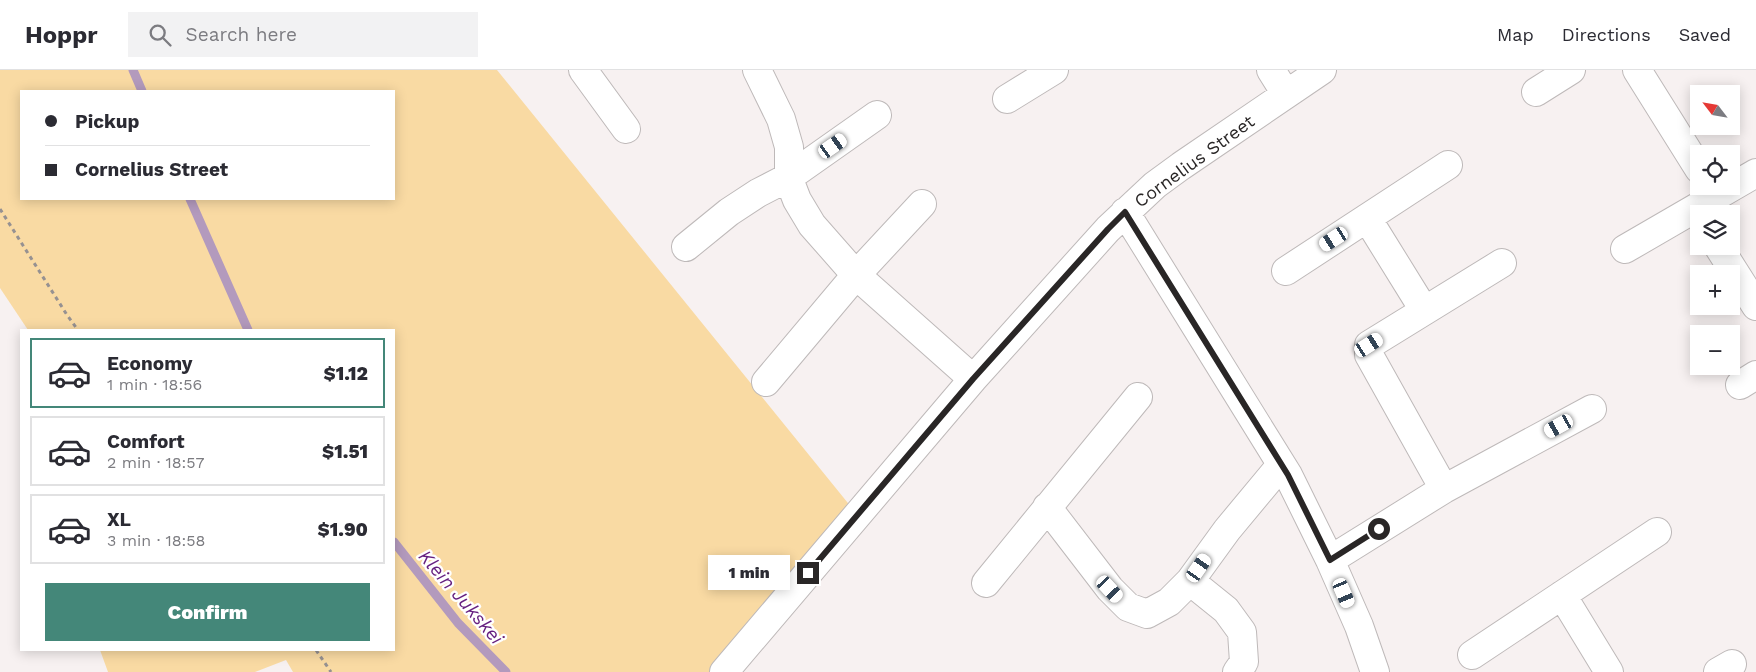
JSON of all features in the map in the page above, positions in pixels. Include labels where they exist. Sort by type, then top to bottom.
[{"type":"street","points":[[583,70],[626,129]]},
{"type":"street","points":[[757,70],[782,119],[789,147],[789,177],[797,200],[812,224],[856,275],[973,379]]},
{"type":"street","points":[[1007,99],[1054,70]]},
{"type":"street","points":[[1271,70],[1286,94]]},
{"type":"street","name":"Cornelius Street","points":[[724,672],[973,379],[1108,229],[1125,212],[1181,166],[1322,70]]},
{"type":"street","points":[[1536,92],[1571,70]]},
{"type":"street","points":[[1637,70],[1690,155]]},
{"type":"street","points":[[686,247],[736,207],[789,177],[877,115]]},
{"type":"street","points":[[1286,271],[1448,165]]},
{"type":"street","points":[[1625,250],[1756,173]]},
{"type":"street","points":[[766,382],[856,275],[922,204]]},
{"type":"street","points":[[1125,212],[1281,465],[1330,560],[1375,672]]},
{"type":"street","points":[[1367,218],[1424,310]]},
{"type":"street","points":[[1724,255],[1756,306]]},
{"type":"street","points":[[1444,489],[1368,355],[1369,345],[1502,264]]},
{"type":"street","points":[[986,583],[1138,397]]},
{"type":"street","points":[[1330,560],[1444,489],[1592,409]]},
{"type":"street","points":[[1047,507],[1110,589],[1128,607],[1147,614],[1169,602],[1190,581],[1226,530],[1281,465]]},
{"type":"street","points":[[1472,655],[1657,532]]},
{"type":"street","points":[[1190,581],[1226,610],[1242,632],[1244,662],[1237,672]]},
{"type":"street","points":[[1562,595],[1609,672]]},
{"type":"path","points":[[0,209],[77,329]]},
{"type":"path","points":[[317,651],[331,672]]},
{"type":"shaded area","points":[[0,70],[497,70],[856,513],[721,672],[293,672],[286,660],[255,672],[108,672],[100,651],[395,651],[395,329],[27,329],[0,288]]},
{"type":"waterway","name":"Klein Jukskei","points":[[133,70],[142,90]]},
{"type":"waterway","name":"Klein Jukskei","points":[[190,200],[248,329]]},
{"type":"waterway","name":"Klein Jukskei","points":[[395,543],[458,623],[506,672]]},
{"type":"route","points":[[808,573],[973,379],[1125,212],[1288,475],[1330,560],[1379,529]]}]
